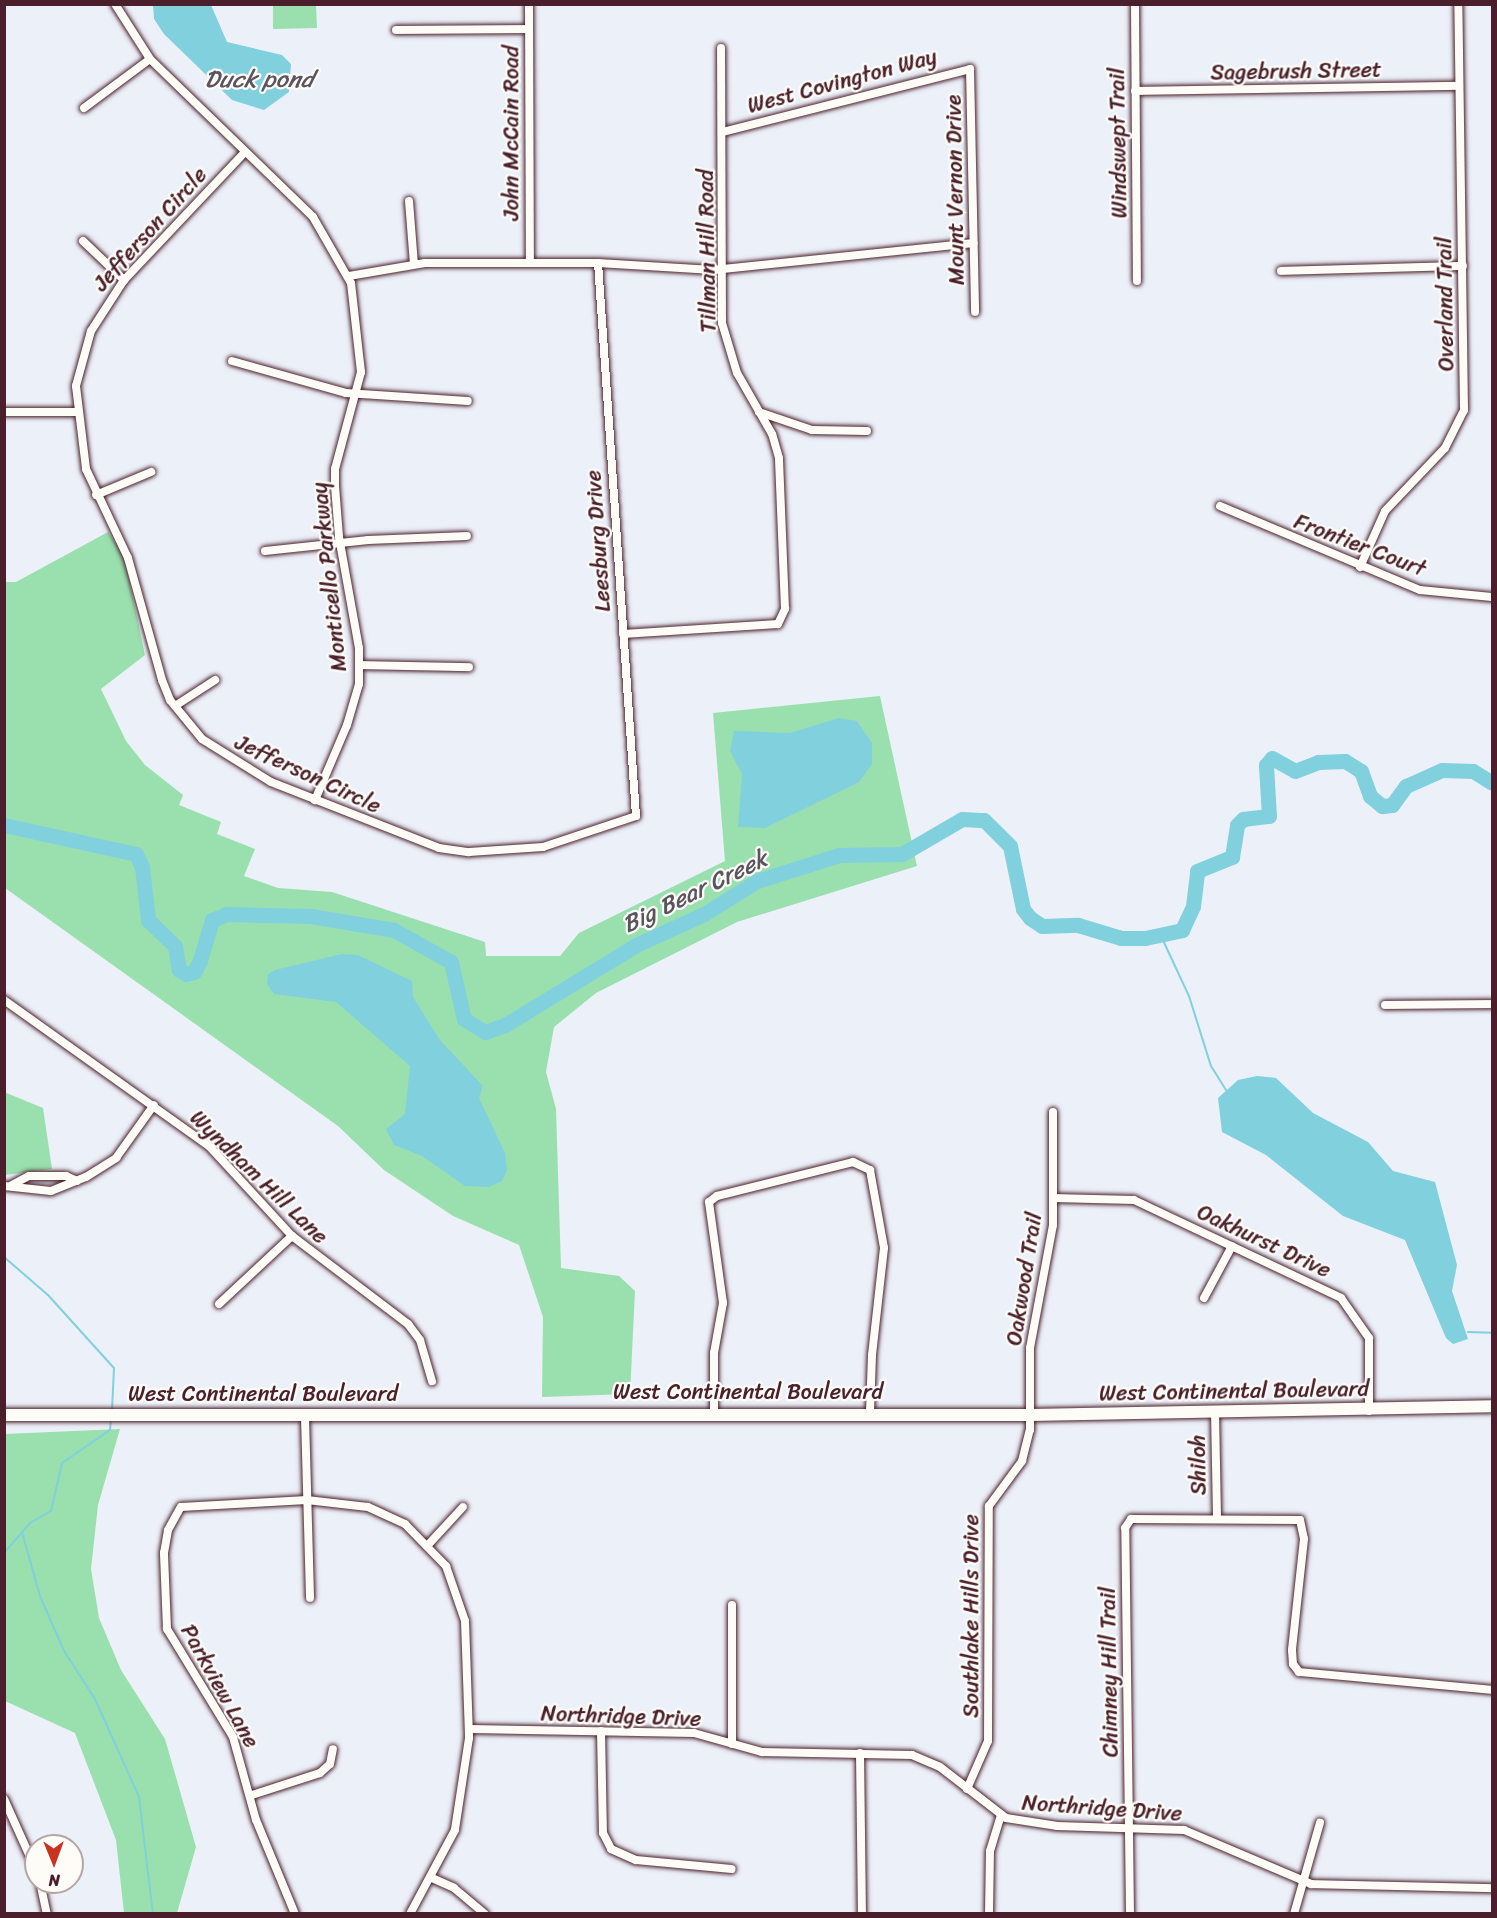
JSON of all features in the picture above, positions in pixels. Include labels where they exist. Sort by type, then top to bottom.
[{"type":"main road","name":"West Continental Boulevard","points":[[4,1415],[77,1413],[133,1416],[305,1417],[870,1413],[1030,1415],[1492,1406]]},
{"type":"street","name":"Monticello Parkway","points":[[115,4],[150,59],[313,217],[349,276],[361,352],[357,394],[335,468],[340,545],[352,594],[360,665],[347,725],[315,800]]},
{"type":"street","name":"John McCain Road","points":[[530,4],[530,262]]},
{"type":"street","name":"Windswept Trail","points":[[1135,4],[1137,281]]},
{"type":"street","name":"Overland Trail","points":[[1360,567],[1385,511],[1436,460],[1462,419],[1463,266],[1458,4]]},
{"type":"street","points":[[396,30],[529,29]]},
{"type":"street","name":"Tillman Hill Road","points":[[623,634],[782,621],[779,458],[728,351],[722,323],[721,48]]},
{"type":"street","points":[[84,108],[150,59]]},
{"type":"street","name":"West Covington Way","points":[[723,132],[970,69]]},
{"type":"street","name":"Mount Vernon Drive","points":[[970,69],[975,312]]},
{"type":"street","name":"Sagebrush Street","points":[[1135,91],[1458,86]]},
{"type":"street","name":"Jefferson Circle","points":[[245,152],[124,280],[85,348],[76,412],[80,446],[96,495],[128,558],[162,680],[174,706],[218,752],[315,800],[389,831],[469,852],[543,847],[636,816]]},
{"type":"street","points":[[409,201],[414,264]]},
{"type":"street","points":[[83,241],[124,280]]},
{"type":"street","points":[[349,276],[414,264],[598,263],[722,269],[974,243]]},
{"type":"street","name":"Leesburg Drive","points":[[598,263],[636,816]]},
{"type":"street","points":[[1281,271],[1463,266]]},
{"type":"street","points":[[232,361],[357,394],[468,401]]},
{"type":"street","points":[[4,412],[76,412]]},
{"type":"street","points":[[759,412],[812,430],[867,431]]},
{"type":"street","points":[[96,495],[152,472]]},
{"type":"street","name":"Frontier Court","points":[[1220,506],[1360,567],[1420,590],[1492,597]]},
{"type":"street","points":[[265,551],[467,536]]},
{"type":"street","points":[[360,665],[469,667]]},
{"type":"street","points":[[174,706],[215,680]]},
{"type":"street","name":"Wyndham Hill Lane","points":[[4,999],[209,1146],[291,1236],[408,1324],[420,1340],[432,1381]]},
{"type":"street","points":[[1385,1005],[1492,1004]]},
{"type":"street","points":[[8,1186],[51,1191],[77,1181],[116,1158],[154,1105]]},
{"type":"street","name":"Oakwood Trail","points":[[1030,1415],[1030,1348],[1048,1263],[1053,1198],[1053,1113]]},
{"type":"street","points":[[714,1414],[714,1353],[723,1303],[709,1202],[717,1196],[853,1162],[870,1170],[884,1248],[872,1355],[870,1413]]},
{"type":"street","points":[[8,1186],[29,1176],[66,1176],[77,1181]]},
{"type":"street","name":"Oakhurst Drive","points":[[1053,1198],[1134,1200],[1323,1287],[1350,1309],[1369,1338],[1369,1410]]},
{"type":"street","points":[[219,1304],[291,1236]]},
{"type":"street","points":[[1204,1298],[1232,1246]]},
{"type":"street","name":"Shiloh","points":[[1215,1412],[1217,1517]]},
{"type":"street","name":"Southlake Hills Drive","points":[[967,1789],[988,1741],[989,1506],[1022,1461],[1030,1415]]},
{"type":"street","points":[[305,1417],[310,1598]]},
{"type":"street","points":[[307,1500],[387,1514],[427,1546],[446,1566],[462,1603],[470,1730],[455,1830],[432,1878],[410,1914]]},
{"type":"street","name":"Parkview Lane","points":[[295,1914],[256,1820],[252,1795],[233,1737],[167,1629],[162,1595],[164,1553],[168,1530],[181,1507],[307,1500]]},
{"type":"street","points":[[427,1546],[463,1507]]},
{"type":"street","name":"Chimney Hill Trail","points":[[1130,1914],[1125,1528],[1131,1519],[1142,1517],[1217,1517]]},
{"type":"street","points":[[1217,1517],[1300,1520],[1304,1539],[1292,1650],[1293,1664],[1299,1672],[1492,1690]]},
{"type":"street","points":[[732,1605],[732,1744]]},
{"type":"street","name":"Northridge Drive","points":[[470,1730],[694,1732],[762,1752],[860,1753],[924,1758],[1001,1815],[1057,1826],[1129,1826],[1196,1834],[1300,1881],[1492,1888]]},
{"type":"street","points":[[601,1731],[603,1833],[611,1849],[636,1860],[732,1869]]},
{"type":"street","points":[[252,1795],[320,1773],[330,1764],[333,1749]]},
{"type":"street","points":[[860,1753],[862,1914]]},
{"type":"street","points":[[4,1799],[24,1843]]},
{"type":"street","points":[[989,1914],[990,1851],[1001,1815]]},
{"type":"street","points":[[1294,1914],[1300,1881],[1320,1823]]},
{"type":"street","points":[[432,1878],[454,1888],[484,1914]]},
{"type":"street","points":[[43,1894],[47,1914]]},
{"type":"green space","points":[[273,5],[316,5],[317,28],[273,29]]},
{"type":"green space","points":[[108,532],[124,556],[145,655],[101,689],[126,741],[145,765],[183,795],[179,805],[221,822],[217,834],[255,849],[244,876],[278,888],[332,892],[485,942],[486,956],[560,956],[579,933],[725,861],[713,713],[880,696],[917,866],[737,922],[596,993],[554,1027],[546,1072],[556,1109],[561,1268],[619,1276],[635,1291],[630,1394],[542,1397],[543,1317],[519,1245],[453,1216],[384,1170],[338,1126],[5,888],[5,582],[16,582]]},
{"type":"green space","points":[[4,1092],[43,1108],[52,1169],[5,1175]]},
{"type":"green space","points":[[120,1429],[98,1505],[91,1569],[99,1618],[121,1670],[165,1739],[196,1847],[177,1913],[124,1913],[116,1840],[75,1733],[5,1701],[5,1434]]},
{"type":"water","name":"Duck pond","points":[[153,5],[211,5],[227,42],[282,55],[291,64],[289,92],[264,110],[232,100],[164,34],[154,19]]},
{"type":"water","points":[[839,718],[857,721],[872,743],[872,764],[859,782],[765,828],[738,827],[742,774],[730,751],[734,731],[790,733]]},
{"type":"water","points":[[342,954],[358,955],[412,981],[413,997],[440,1040],[483,1086],[479,1098],[505,1153],[507,1170],[502,1181],[489,1187],[465,1186],[422,1156],[394,1145],[386,1129],[405,1114],[410,1066],[336,1002],[274,994],[267,984],[268,974],[275,970]]},
{"type":"water","points":[[1257,1076],[1276,1078],[1313,1113],[1368,1142],[1393,1171],[1435,1182],[1457,1265],[1452,1291],[1468,1339],[1453,1344],[1446,1338],[1405,1240],[1343,1216],[1266,1155],[1222,1132],[1218,1098],[1238,1080]]},
{"type":"waterway","name":"Big Bear Creek","points":[[4,825],[136,854],[142,867],[148,920],[175,946],[179,970],[186,974],[194,972],[200,960],[212,920],[227,914],[311,916],[394,930],[451,962],[464,1019],[485,1032],[505,1025],[636,945],[704,914],[757,881],[839,855],[902,854],[962,819],[984,820],[1010,846],[1023,909],[1030,918],[1042,926],[1078,925],[1121,938],[1145,938],[1182,930],[1193,906],[1197,871],[1232,857],[1237,825],[1243,819],[1269,816],[1266,765],[1272,758],[1295,771],[1318,762],[1345,761],[1361,771],[1370,796],[1382,806],[1392,805],[1406,786],[1442,770],[1473,771],[1492,783]]},
{"type":"waterway","points":[[1161,936],[1189,996],[1211,1066],[1227,1092]]},
{"type":"waterway","points":[[4,1257],[48,1295],[114,1368],[112,1410]]},
{"type":"waterway","points":[[1468,1332],[1492,1333]]},
{"type":"waterway","points":[[4,1553],[30,1523],[51,1511],[62,1463],[110,1430],[111,1418]]},
{"type":"waterway","points":[[22,1532],[40,1596],[64,1651],[95,1699],[139,1797],[153,1914]]}]
